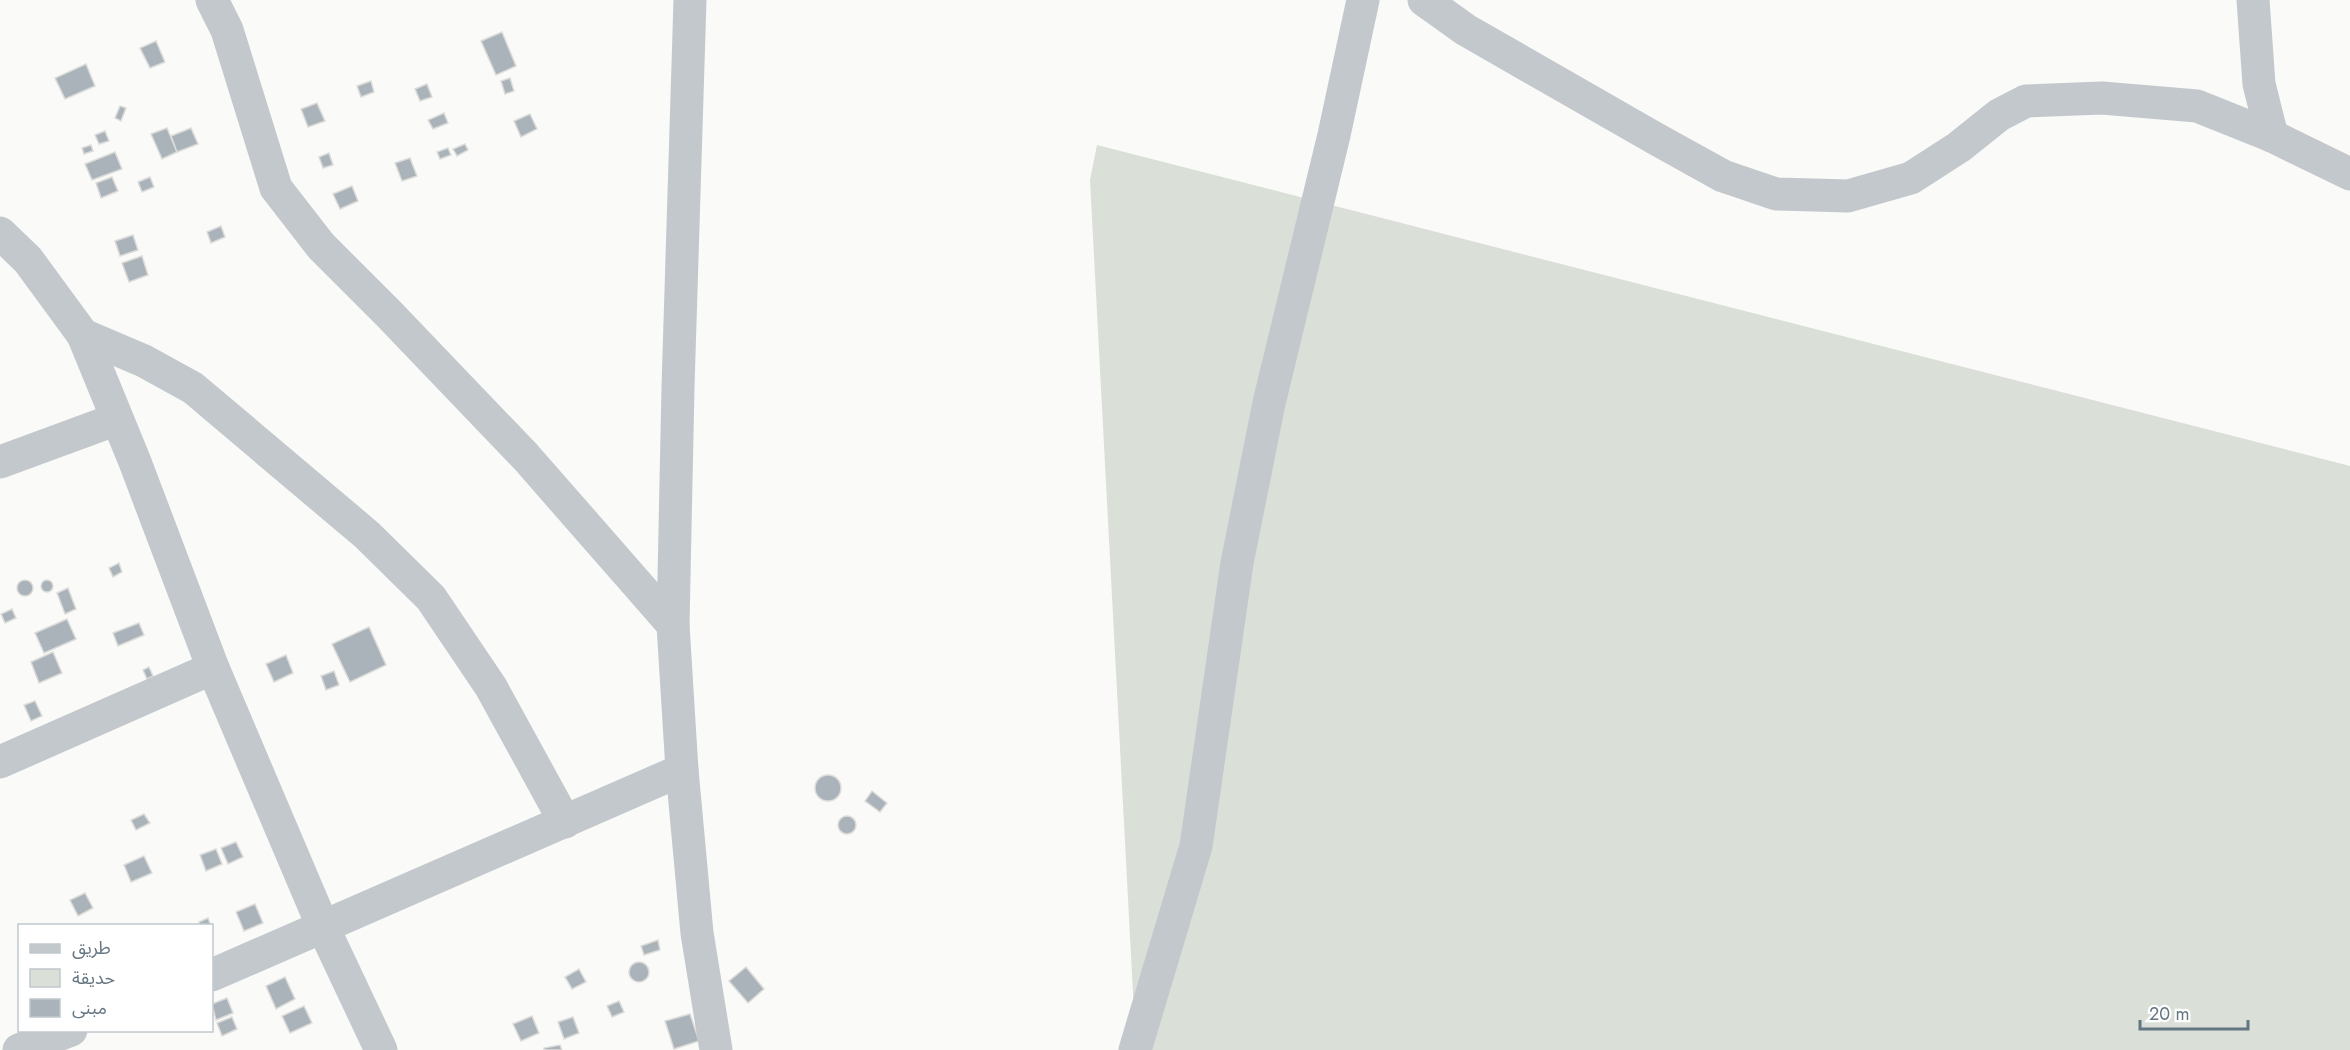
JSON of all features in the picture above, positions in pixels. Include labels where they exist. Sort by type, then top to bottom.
[{"type":"street","points":[[212,0],[227,30],[276,188],[321,246],[526,458],[674,625]]},
{"type":"street","points":[[690,0],[678,387],[674,625],[682,770],[698,933],[716,1050]]},
{"type":"street","points":[[1135,1050],[1196,846],[1239,552],[1269,403],[1334,135],[1363,0]]},
{"type":"street","points":[[1424,0],[1475,36],[1723,176],[1776,194],[1848,196],[1911,178],[1959,147],[1999,115],[2026,100],[2102,98],[2197,106],[2272,136],[2350,174]]},
{"type":"street","points":[[2253,0],[2259,84],[2272,136]]},
{"type":"street","points":[[0,233],[28,260],[83,335],[213,668],[323,927],[381,1050]]},
{"type":"street","points":[[83,335],[144,361],[193,388],[367,535],[431,598],[491,687],[565,822]]},
{"type":"street","points":[[0,462],[117,419]]},
{"type":"street","points":[[0,762],[213,668]]},
{"type":"street","points":[[213,975],[682,770]]},
{"type":"street","points":[[19,1050],[66,1032]]},
{"type":"green space","points":[[1097,145],[2350,466],[2350,1050],[1136,1050],[1090,180]]},
{"type":"building","points":[[502,32],[516,66],[496,75],[481,41]]},
{"type":"building","points":[[156,41],[165,62],[150,68],[140,48]]},
{"type":"building","points":[[86,64],[95,86],[65,99],[55,78]]},
{"type":"building","points":[[510,78],[514,91],[505,94],[501,81]]},
{"type":"building","points":[[371,81],[374,92],[361,97],[357,86]]},
{"type":"building","points":[[427,84],[432,97],[420,101],[415,89]]},
{"type":"building","points":[[317,103],[325,121],[308,127],[301,109]]},
{"type":"building","points":[[120,106],[126,108],[121,121],[115,118]]},
{"type":"building","points":[[444,113],[448,123],[433,129],[428,120]]},
{"type":"building","points":[[530,114],[537,129],[521,137],[514,121]]},
{"type":"building","points":[[167,128],[177,152],[162,159],[151,134]]},
{"type":"building","points":[[191,128],[198,144],[177,152],[171,136]]},
{"type":"building","points":[[105,131],[109,141],[99,144],[95,135]]},
{"type":"building","points":[[465,144],[468,150],[457,156],[453,149]]},
{"type":"building","points":[[91,145],[93,151],[84,154],[82,148]]},
{"type":"building","points":[[448,148],[451,155],[440,159],[437,152]]},
{"type":"building","points":[[115,152],[122,169],[92,180],[85,164]]},
{"type":"building","points":[[329,153],[333,165],[323,168],[319,157]]},
{"type":"building","points":[[410,158],[417,176],[402,181],[395,163]]},
{"type":"building","points":[[112,177],[118,191],[101,198],[96,183]]},
{"type":"building","points":[[150,177],[154,187],[142,192],[138,182]]},
{"type":"building","points":[[352,186],[358,201],[340,209],[333,194]]},
{"type":"building","points":[[221,226],[225,237],[211,243],[207,232]]},
{"type":"building","points":[[133,235],[138,250],[120,256],[115,241]]},
{"type":"building","points":[[142,256],[148,275],[129,282],[122,263]]},
{"type":"building","points":[[119,563],[122,572],[113,577],[109,568]]},
{"type":"building","points":[[25,580],[33,588],[25,596],[17,588]]},
{"type":"building","points":[[49,580],[53,586],[49,592],[45,592],[41,584]]},
{"type":"building","points":[[68,588],[76,609],[65,614],[57,593]]},
{"type":"building","points":[[12,609],[16,618],[5,623],[1,614]]},
{"type":"building","points":[[67,619],[76,639],[44,653],[35,633]]},
{"type":"building","points":[[139,623],[144,635],[118,646],[113,633]]},
{"type":"building","points":[[369,627],[386,665],[350,682],[332,644]]},
{"type":"building","points":[[53,652],[62,673],[39,683],[31,662]]},
{"type":"building","points":[[286,655],[293,673],[274,682],[266,664]]},
{"type":"building","points":[[149,667],[153,676],[147,679],[143,670]]},
{"type":"building","points":[[334,671],[339,685],[326,690],[321,676]]},
{"type":"building","points":[[35,701],[42,716],[31,721],[24,705]]},
{"type":"building","points":[[828,775],[837,779],[841,788],[837,797],[828,801],[819,797],[815,788],[819,779]]},
{"type":"building","points":[[872,791],[887,803],[880,812],[865,801]]},
{"type":"building","points":[[144,814],[150,823],[136,830],[131,820]]},
{"type":"building","points":[[847,816],[853,819],[856,825],[853,831],[847,834],[841,831],[838,825],[841,819]]},
{"type":"building","points":[[236,842],[243,857],[228,864],[221,848]]},
{"type":"building","points":[[216,849],[222,864],[206,871],[200,855]]},
{"type":"building","points":[[144,856],[152,873],[131,882],[124,865]]},
{"type":"building","points":[[85,893],[93,908],[78,916],[70,900]]},
{"type":"building","points":[[255,904],[263,923],[244,931],[236,912]]},
{"type":"building","points":[[208,918],[210,924],[200,924],[199,922]]},
{"type":"building","points":[[658,940],[660,950],[644,955],[641,946]]},
{"type":"building","points":[[639,962],[646,965],[649,972],[646,979],[639,982],[632,979],[629,972],[632,965]]},
{"type":"building","points":[[746,967],[764,989],[748,1003],[729,981]]},
{"type":"building","points":[[579,969],[586,982],[572,989],[565,977]]},
{"type":"building","points":[[285,977],[295,999],[276,1009],[266,986]]},
{"type":"building","points":[[227,998],[233,1013],[216,1020],[213,1004]]},
{"type":"building","points":[[619,1001],[624,1012],[612,1017],[607,1006]]},
{"type":"building","points":[[304,1006],[312,1023],[290,1033],[282,1016]]},
{"type":"building","points":[[690,1014],[699,1041],[674,1049],[665,1021]]},
{"type":"building","points":[[532,1016],[539,1033],[521,1041],[513,1024]]},
{"type":"building","points":[[232,1017],[237,1029],[222,1036],[217,1023]]},
{"type":"building","points":[[573,1017],[579,1033],[564,1039],[558,1022]]},
{"type":"building","points":[[560,1045],[562,1050],[544,1050],[544,1048]]}]
